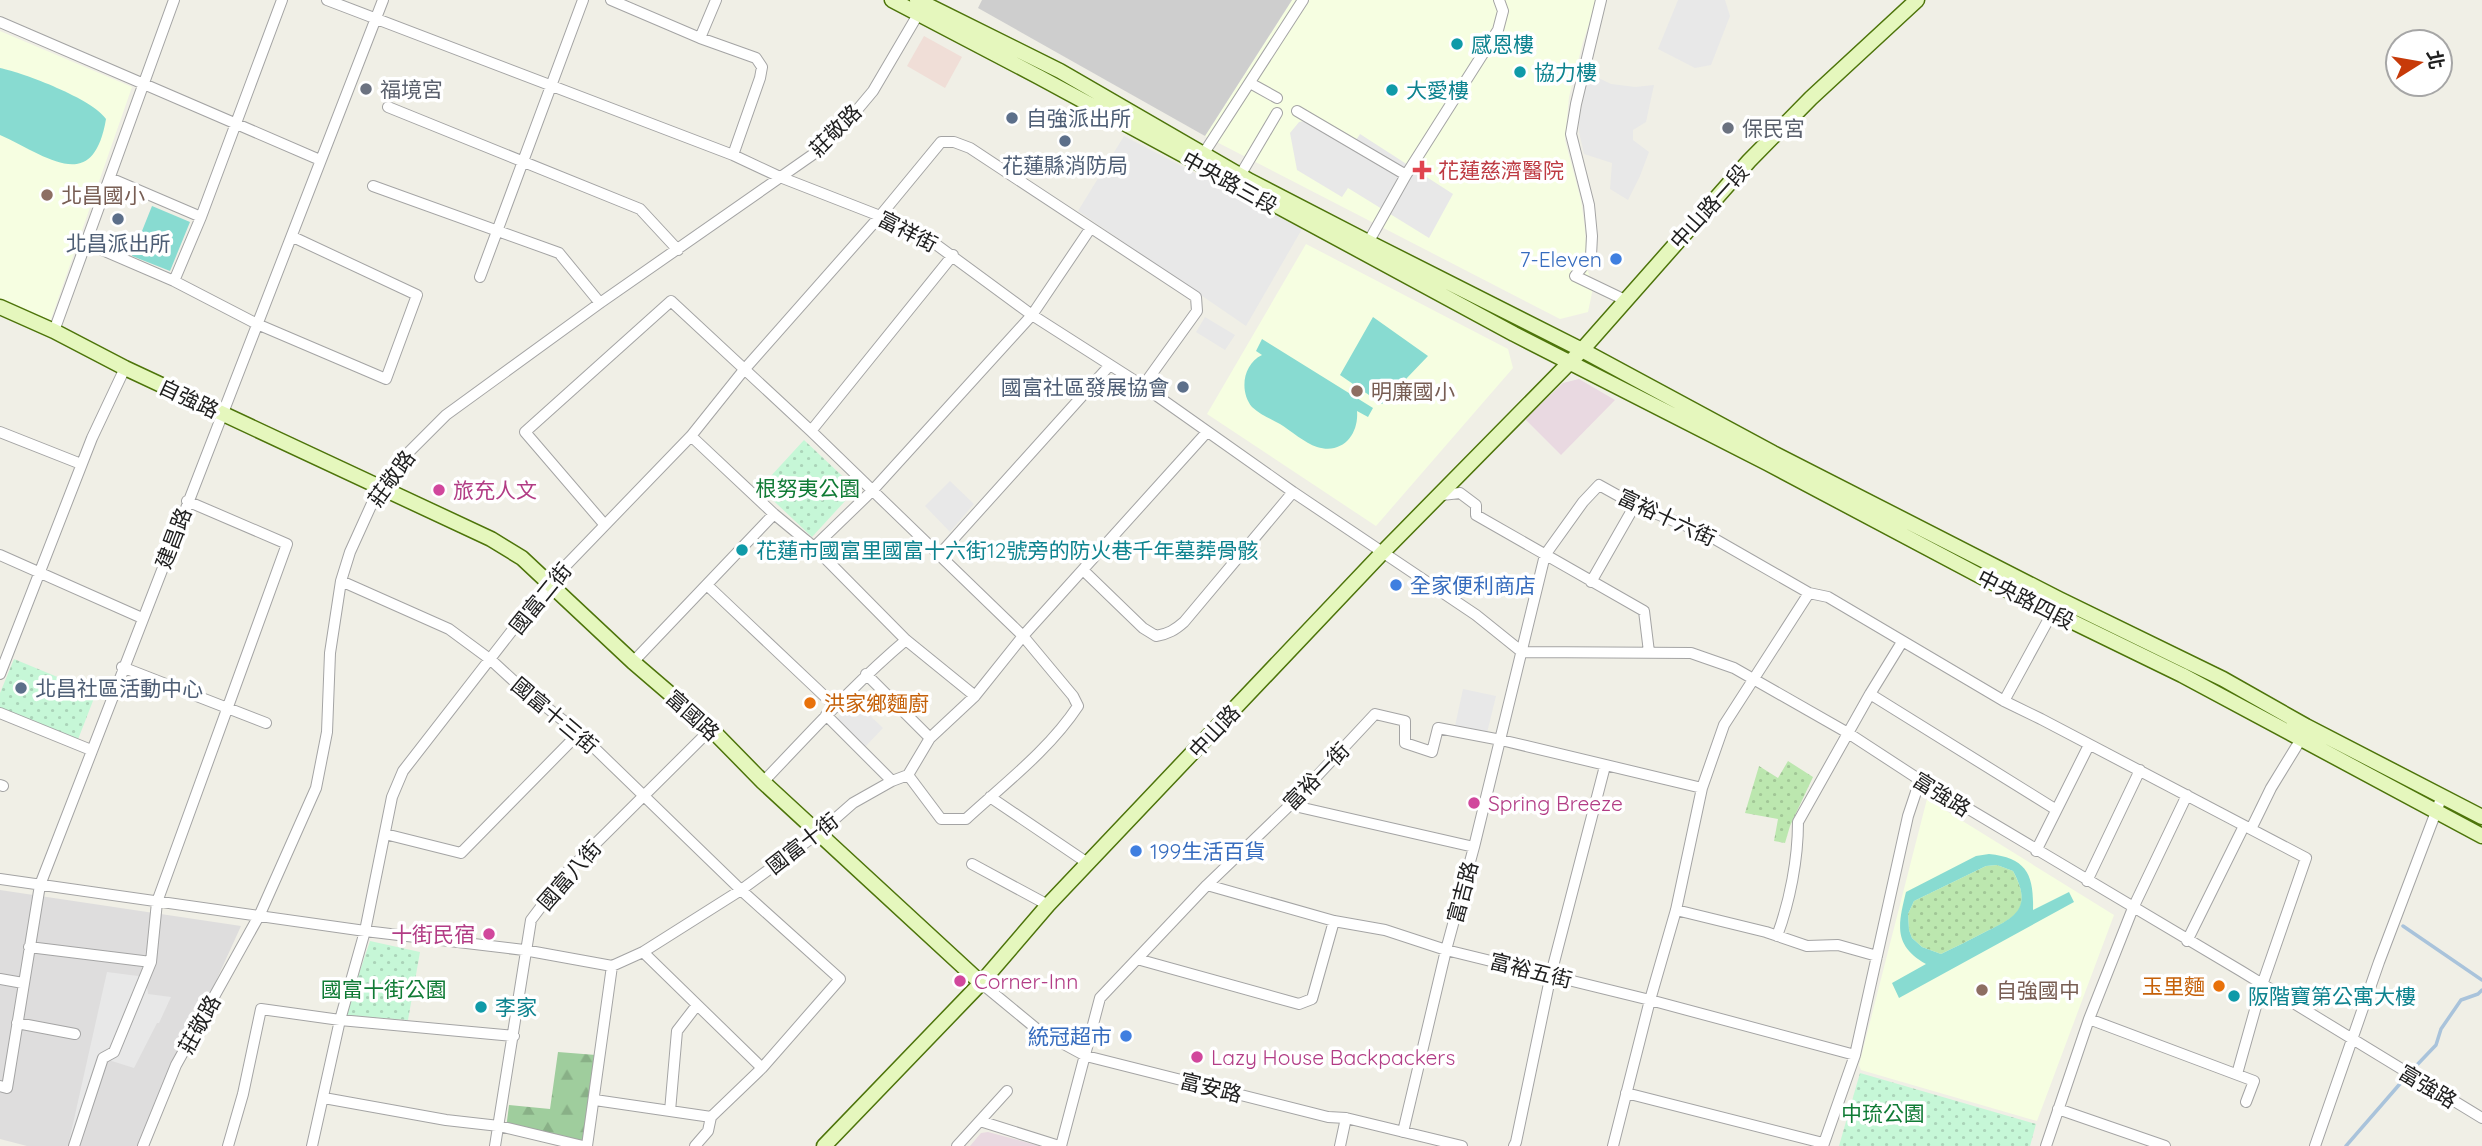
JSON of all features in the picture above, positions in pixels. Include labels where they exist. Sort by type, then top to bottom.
[{"type":"street","points":[[54,331],[174,0]]},
{"type":"street","points":[[174,281],[201,217],[282,0]]},
{"type":"street","name":"富祥街","points":[[327,0],[733,155],[780,177],[880,216],[930,240],[1032,315],[1143,386],[1382,553]]},
{"type":"street","name":"建昌路","points":[[4,1087],[40,885],[122,667],[221,412],[293,237],[383,0]]},
{"type":"street","points":[[480,277],[583,0]]},
{"type":"street","points":[[700,38],[716,0]]},
{"type":"street","name":"中央路三段","points":[[892,0],[920,6],[1060,71],[1204,153],[1238,179]]},
{"type":"street","points":[[1204,153],[1303,0]]},
{"type":"street","points":[[1365,248],[1406,175],[1498,30],[1503,11],[1499,0]]},
{"type":"street","points":[[1601,0],[1576,103],[1572,134],[1589,205],[1592,236],[1591,256],[1575,276],[1625,300]]},
{"type":"street","name":"中山路一段","points":[[1570,362],[1757,152],[1917,0]]},
{"type":"street","points":[[616,1],[700,38],[756,58],[762,67],[760,78],[733,155]]},
{"type":"street","name":"中央路三段","points":[[920,6],[1570,362]]},
{"type":"street","name":"莊敬路","points":[[143,1146],[176,1065],[260,914],[316,788],[327,732],[330,653],[341,581],[355,540],[379,488],[401,460],[446,415],[600,303],[815,153],[847,122],[873,91],[920,6]]},
{"type":"street","points":[[0,22],[320,160]]},
{"type":"street","points":[[1250,83],[1277,98]]},
{"type":"street","points":[[388,107],[640,209],[678,250]]},
{"type":"street","points":[[1297,111],[1406,175]]},
{"type":"street","points":[[1238,179],[1277,113]]},
{"type":"street","name":"國富二街","points":[[312,1146],[340,1020],[365,931],[392,797],[403,771],[420,746],[491,660],[549,583],[691,436],[743,371],[880,216],[941,142],[954,142],[970,148],[1090,229]]},
{"type":"street","points":[[110,178],[201,217]]},
{"type":"street","points":[[373,186],[559,253],[600,303]]},
{"type":"street","points":[[814,547],[873,490],[1032,315],[1090,229],[1196,298],[1198,311],[1143,386]]},
{"type":"street","points":[[86,243],[174,281],[257,324],[386,379],[417,295],[293,237]]},
{"type":"street","name":"中央路三段","points":[[1365,248],[1582,350]]},
{"type":"street","points":[[811,431],[953,255]]},
{"type":"street","points":[[604,524],[525,432],[671,301],[873,490],[1023,636],[1073,696],[1078,706],[1071,717],[1028,763],[966,819],[941,819],[908,775],[930,738],[975,696],[1023,636],[1207,432]]},
{"type":"street","name":"自強路","points":[[0,307],[379,488]]},
{"type":"street","name":"中央路四段","points":[[1582,350],[1785,459],[2059,599],[2223,678],[2306,726],[2482,817]]},
{"type":"street","name":"中央路四段","points":[[1570,362],[2052,613],[2182,675],[2482,836]]},
{"type":"street","name":"中山路","points":[[824,1146],[981,983],[1048,905],[1382,553],[1570,362]]},
{"type":"street","points":[[939,555],[1110,365]]},
{"type":"street","points":[[0,674],[81,464],[125,369]]},
{"type":"street","points":[[0,432],[81,464]]},
{"type":"street","points":[[691,436],[774,514],[814,547],[906,640],[975,696]]},
{"type":"street","name":"富裕十六街","points":[[1522,652],[1545,555],[1583,502],[1599,485],[1635,505],[1706,534],[1809,593],[1828,597],[2004,701],[2306,858],[2262,985]]},
{"type":"street","name":"富國路","points":[[379,488],[491,539],[522,558],[633,662],[711,729],[763,782],[981,983]]},
{"type":"street","points":[[1083,570],[1143,628],[1156,636],[1165,635],[1184,622],[1293,492]]},
{"type":"street","points":[[1442,495],[1460,493],[1476,505],[1476,515],[1644,611],[1649,652]]},
{"type":"street","points":[[74,1146],[103,1058],[114,1052],[151,962],[156,902],[287,544],[187,501]]},
{"type":"street","points":[[1591,582],[1635,505]]},
{"type":"street","points":[[633,662],[774,514]]},
{"type":"street","points":[[1382,553],[1476,615],[1522,652]]},
{"type":"street","points":[[0,555],[142,618]]},
{"type":"street","name":"國富十三街","points":[[341,581],[449,629],[491,660],[579,733],[741,890],[840,979],[762,1068]]},
{"type":"street","points":[[708,586],[836,707]]},
{"type":"street","points":[[1613,1146],[1676,910],[1702,788],[1724,725],[1809,593]]},
{"type":"street","points":[[2004,701],[2052,613]]},
{"type":"street","points":[[763,782],[866,674],[906,640]]},
{"type":"street","points":[[1777,936],[1788,907],[1798,822],[1902,642]]},
{"type":"street","name":"富強路","points":[[1522,652],[1691,653],[1704,656],[1752,678],[1848,733],[2036,851],[2482,1118]]},
{"type":"street","name":"富吉路","points":[[1403,1132],[1522,652]]},
{"type":"street","points":[[122,667],[265,723]]},
{"type":"street","points":[[866,674],[930,738]]},
{"type":"street","points":[[1870,694],[2055,809]]},
{"type":"street","points":[[0,713],[91,750]]},
{"type":"street","name":"富裕一街","points":[[1060,1146],[1100,998],[1207,886],[1290,805],[1375,714],[1405,721],[1405,743],[1432,752],[1438,728],[1501,740],[1702,788]]},
{"type":"street","points":[[826,715],[892,781]]},
{"type":"street","name":"國富八街","points":[[495,1146],[514,1036],[524,950],[531,920],[568,871],[711,729]]},
{"type":"street","points":[[385,834],[461,853],[579,733]]},
{"type":"street","points":[[2187,941],[2247,827],[2301,739]]},
{"type":"street","points":[[2036,851],[2089,745]]},
{"type":"street","points":[[1514,1146],[1551,974],[1605,766]]},
{"type":"street","points":[[2087,881],[2140,770]]},
{"type":"street","name":"國富十街","points":[[612,966],[643,952],[741,890],[820,832],[853,803],[908,775]]},
{"type":"street","points":[[1626,1093],[1823,1145],[1855,1055],[1908,816],[1920,780]]},
{"type":"street","points":[[2046,1146],[2089,1019],[2133,908],[2187,795]]},
{"type":"street","points":[[2315,1146],[2379,962],[2442,796]]},
{"type":"street","points":[[990,797],[1089,864]]},
{"type":"street","points":[[1290,805],[1474,847]]},
{"type":"street","points":[[972,864],[1048,905]]},
{"type":"street","points":[[0,879],[365,931],[524,950],[612,966],[595,1100],[585,1146],[499,1126],[446,1120],[324,1098]]},
{"type":"street","name":"富裕五街","points":[[1207,886],[1334,920],[1385,930],[1446,950],[1551,974],[1855,1055]]},
{"type":"street","points":[[1676,910],[1807,946],[1838,945],[1877,956]]},
{"type":"street","points":[[1137,959],[1299,1004],[1312,999],[1334,920]]},
{"type":"street","points":[[29,947],[151,962]]},
{"type":"street","points":[[643,952],[762,1068],[711,1117],[708,1131],[695,1146]]},
{"type":"street","points":[[0,979],[23,983]]},
{"type":"street","name":"富安路","points":[[981,983],[1038,1030],[1086,1056],[1328,1117],[1346,1118],[1443,1144],[1462,1146]]},
{"type":"street","points":[[2237,1074],[2262,985]]},
{"type":"street","points":[[670,1111],[677,1031],[696,1005]]},
{"type":"street","points":[[228,1146],[243,1094],[261,1009],[340,1020],[514,1036]]},
{"type":"street","points":[[2089,1019],[2254,1081],[2246,1102]]},
{"type":"street","points":[[17,1023],[75,1034]]},
{"type":"street","points":[[957,1146],[1007,1091]]},
{"type":"street","points":[[595,1100],[711,1117]]},
{"type":"street","points":[[2059,1109],[2165,1146]]},
{"type":"street","points":[[1340,1146],[1346,1118]]},
{"type":"street","points":[[980,1121],[1060,1146]]},
{"type":"shaded area","points":[[982,0],[1292,0],[1205,136],[978,8]]},
{"type":"shaded area","name":"花蓮慈濟醫院","points":[[1292,0],[1597,0],[1569,97],[1565,140],[1581,200],[1587,268],[1593,288],[1588,312],[1560,319],[1205,136]]},
{"type":"shaded area","points":[[1678,0],[1725,0],[1730,16],[1711,65],[1695,68],[1658,49]]},
{"type":"shaded area","name":"北昌國小","points":[[0,31],[132,87],[49,325],[0,303]]},
{"type":"shaded area","points":[[924,36],[962,57],[945,88],[907,66]]},
{"type":"shaded area","points":[[0,68],[57,88],[99,111],[106,119],[100,143],[91,157],[79,163],[66,164],[0,135]]},
{"type":"shaded area","points":[[1588,73],[1611,84],[1635,87],[1654,85],[1646,122],[1633,130],[1633,140],[1649,152],[1628,200],[1610,189],[1612,163],[1584,154],[1579,121]]},
{"type":"shaded area","points":[[1304,121],[1351,148],[1360,134],[1453,194],[1429,238],[1348,188],[1342,197],[1297,170],[1290,133],[1299,122]]},
{"type":"shaded area","points":[[1124,136],[1302,229],[1246,326],[1078,211]]},
{"type":"shaded area","points":[[152,206],[190,222],[170,271],[132,256]]},
{"type":"shaded area","name":"明廉國小","points":[[1306,244],[1508,349],[1513,368],[1376,526],[1207,414]]},
{"type":"shaded area","points":[[1205,317],[1235,335],[1225,350],[1196,332]]},
{"type":"shaded area","points":[[1373,317],[1428,356],[1382,404],[1340,375]]},
{"type":"shaded area","points":[[1262,339],[1373,408],[1368,417],[1357,411],[1355,427],[1348,441],[1334,448],[1317,447],[1252,407],[1245,393],[1245,378],[1251,365],[1262,355],[1256,351]]},
{"type":"shaded area","points":[[1579,379],[1615,400],[1561,455],[1525,419],[1563,383]]},
{"type":"shaded area","points":[[950,481],[974,504],[950,532],[925,506]]},
{"type":"shaded area","points":[[1463,689],[1496,696],[1487,733],[1455,726]]},
{"type":"shaded area","points":[[854,700],[883,728],[865,747],[836,719]]},
{"type":"shaded area","name":"自強國中","points":[[1927,799],[2114,915],[2037,1121],[1861,1070],[1859,1065]]},
{"type":"shaded area","points":[[1976,856],[2002,856],[2020,864],[2030,878],[2033,910],[2069,892],[2074,902],[1899,998],[1892,983],[1926,964],[1915,957],[1903,942],[1900,924],[1906,892]],"holes":[[[1997,865],[2013,871],[2021,894],[2021,903],[2013,916],[1941,954],[1922,947],[1912,938],[1908,914],[1914,901],[1986,866]]]},
{"type":"shaded area","points":[[0,890],[241,926],[141,1146],[27,1146],[0,1139]]},
{"type":"shaded area","points":[[107,972],[138,976],[147,986],[148,994],[171,997],[134,1068],[99,1057],[77,1146],[68,1146]]},
{"type":"shaded area","points":[[988,1132],[1040,1146],[970,1146],[981,1133]]},
{"type":"green space","name":"根努夷公園","points":[[804,440],[856,489],[812,537],[760,488]]},
{"type":"green space","points":[[14,659],[96,693],[77,742],[0,710],[0,693]]},
{"type":"green space","points":[[1788,761],[1813,777],[1785,843],[1774,841],[1778,819],[1745,813],[1759,766],[1778,778]]},
{"type":"green space","points":[[1997,865],[2013,871],[2019,884],[2021,903],[2013,916],[1941,954],[1922,947],[1912,938],[1908,914],[1914,901],[1986,866]]},
{"type":"green space","name":"國富十街公園","points":[[370,941],[420,952],[408,1020],[345,1015]]},
{"type":"green space","points":[[558,1052],[596,1055],[584,1144],[506,1129],[509,1105],[550,1109]]},
{"type":"green space","name":"中琉公園","points":[[1860,1073],[2036,1124],[2030,1146],[1839,1146]]},
{"type":"waterway","points":[[2403,926],[2482,980]]},
{"type":"waterway","points":[[2415,1067],[2436,1045],[2441,1029],[2461,1000],[2482,990]]},
{"type":"waterway","points":[[2346,1146],[2405,1078]]},
{"type":"place","name":"感恩樓","points":[[1457,44]]},
{"type":"place","name":"協力樓","points":[[1520,72]]},
{"type":"place","name":"福境宮","points":[[366,89]]},
{"type":"place","name":"大愛樓","points":[[1392,90]]},
{"type":"place","name":"自強派出所","points":[[1012,118]]},
{"type":"place","name":"保民宮","points":[[1728,128]]},
{"type":"place","name":"花蓮縣消防局","points":[[1065,141]]},
{"type":"place","name":"花蓮慈濟醫院","points":[[1422,170]]},
{"type":"place","name":"北昌國小","points":[[47,195]]},
{"type":"place","name":"北昌派出所","points":[[118,219]]},
{"type":"place","name":"7-Eleven","points":[[1616,259]]},
{"type":"place","name":"國富社區發展協會","points":[[1183,387]]},
{"type":"place","name":"明廉國小","points":[[1357,391]]},
{"type":"place","name":"旅充人文","points":[[439,490]]},
{"type":"place","name":"花蓮市國富里國富十六街12號旁的防火巷千年墓葬骨骸","points":[[742,550]]},
{"type":"place","name":"全家便利商店","points":[[1396,585]]},
{"type":"place","name":"北昌社區活動中心","points":[[21,688]]},
{"type":"place","name":"洪家鄉麵廚","points":[[810,703]]},
{"type":"place","name":"Spring Breeze","points":[[1474,803]]},
{"type":"place","name":"199生活百貨","points":[[1136,851]]},
{"type":"place","name":"十街民宿","points":[[489,934]]},
{"type":"place","name":"Corner-Inn","points":[[960,981]]},
{"type":"place","name":"玉里麵","points":[[2219,986]]},
{"type":"place","name":"自強國中","points":[[1982,990]]},
{"type":"place","name":"阪階寶第公寓大樓","points":[[2234,996]]},
{"type":"place","name":"李家","points":[[481,1007]]},
{"type":"place","name":"統冠超市","points":[[1126,1036]]},
{"type":"place","name":"Lazy House Backpackers","points":[[1197,1057]]}]
